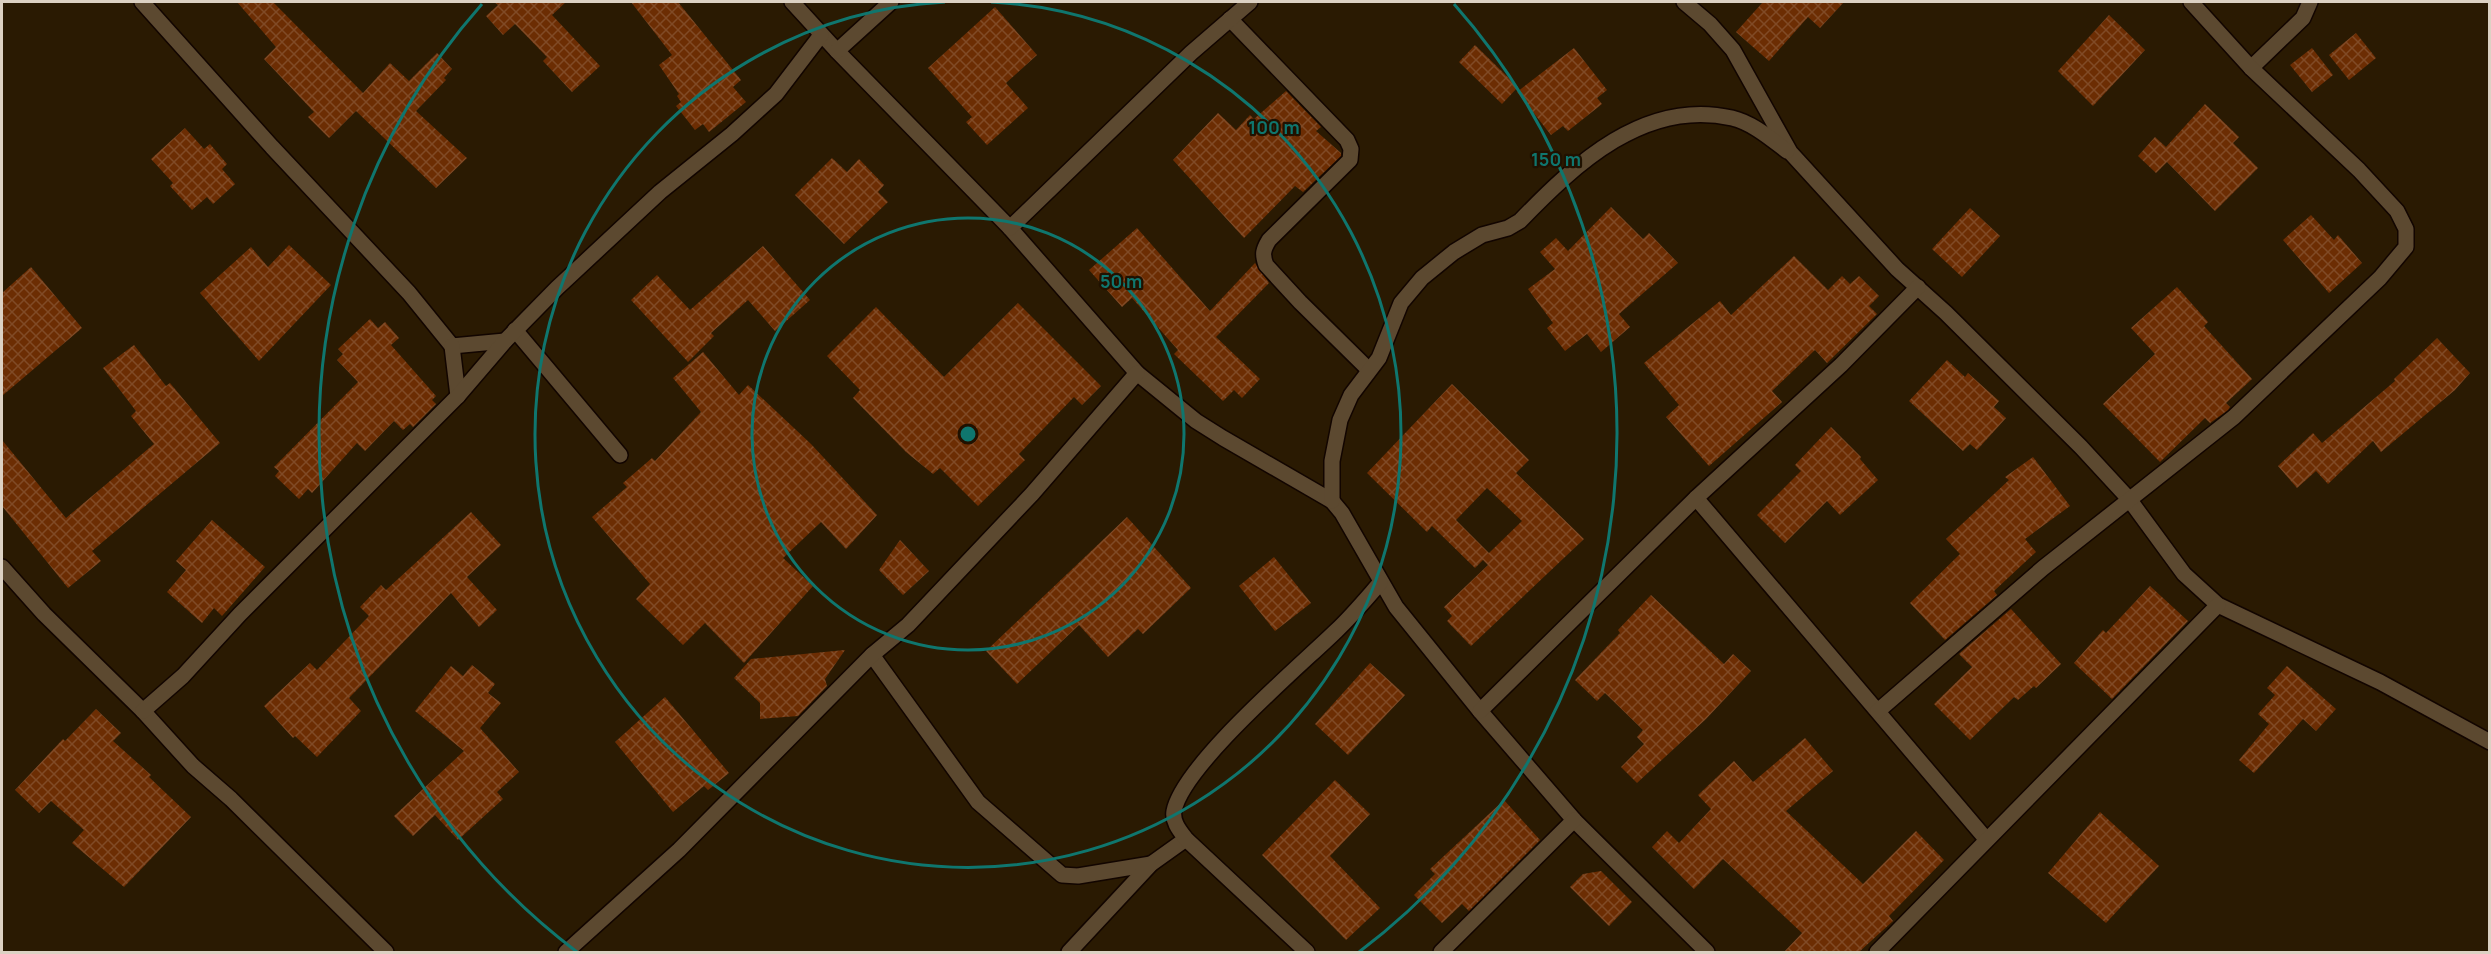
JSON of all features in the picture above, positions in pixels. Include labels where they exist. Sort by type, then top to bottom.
[{"type":"street","points":[[142,2],[272,147],[374,254],[452,346],[458,396]]},
{"type":"street","points":[[792,2],[821,35],[1010,228],[1137,373],[1205,427],[1332,501],[1351,527],[1380,583],[1396,607],[1480,711],[1574,820],[1707,952]]},
{"type":"street","points":[[837,51],[891,2]]},
{"type":"street","points":[[1010,228],[1101,138],[1250,2]]},
{"type":"street","points":[[1684,2],[1710,24],[1733,50],[1752,80],[1790,152]]},
{"type":"street","points":[[1878,711],[2043,568],[2235,417],[2380,278],[2406,247],[2406,229],[2397,211],[2334,145],[2251,68],[2191,2]]},
{"type":"street","points":[[2251,68],[2303,18],[2310,2]]},
{"type":"street","points":[[1230,20],[1347,140],[1351,149],[1350,160],[1269,240],[1263,250],[1263,258],[1266,265],[1300,302],[1369,370]]},
{"type":"street","points":[[143,711],[183,676],[232,622],[458,396],[510,335],[660,192],[732,134],[776,94],[821,35]]},
{"type":"street","points":[[1332,501],[1332,461],[1340,420],[1351,395],[1379,358],[1401,303],[1434,267],[1482,235],[1508,228],[1520,221],[1577,167],[1617,139],[1656,120],[1691,115],[1732,118],[1756,129],[1790,152],[1897,269],[2035,399],[2129,499],[2184,574],[2203,594],[2218,605],[2380,682],[2490,742]]},
{"type":"street","points":[[1480,711],[1696,498],[1841,365],[1918,287]]},
{"type":"street","points":[[452,346],[510,335]]},
{"type":"street","points":[[510,335],[620,455]]},
{"type":"street","points":[[566,952],[679,850],[872,655],[908,625],[1032,495],[1137,373]]},
{"type":"street","points":[[1696,498],[1986,839]]},
{"type":"street","points":[[2,567],[44,614],[143,711],[193,766],[231,799],[386,952]]},
{"type":"street","points":[[1307,952],[1186,839],[1177,826],[1174,812],[1182,791],[1245,717],[1337,630],[1380,583]]},
{"type":"street","points":[[1877,952],[2218,605]]},
{"type":"street","points":[[872,655],[978,802],[1062,874],[1078,876],[1151,864]]},
{"type":"street","points":[[1441,952],[1574,820]]},
{"type":"street","points":[[1069,952],[1151,864],[1186,839]]},
{"type":"building","points":[[237,2],[273,2],[363,93],[390,63],[409,81],[437,53],[452,69],[444,78],[446,80],[416,111],[467,158],[436,188],[356,111],[329,138],[308,117],[314,112],[264,59],[276,47]]},
{"type":"building","points":[[494,2],[566,2],[552,15],[600,66],[572,92],[543,61],[547,57],[515,24],[503,35],[486,16],[498,5]]},
{"type":"building","points":[[631,2],[678,2],[741,80],[733,87],[746,102],[709,132],[703,124],[695,130],[676,106],[681,102],[677,96],[679,94],[659,65],[672,55]]},
{"type":"building","points":[[1763,2],[1844,2],[1820,28],[1808,17],[1769,61],[1736,32]]},
{"type":"building","points":[[995,7],[1037,55],[1006,83],[1028,108],[987,145],[966,122],[972,117],[928,68]]},
{"type":"building","points":[[2109,15],[2145,50],[2093,106],[2058,71]]},
{"type":"building","points":[[2356,33],[2376,58],[2349,80],[2329,55]]},
{"type":"building","points":[[1475,45],[1518,87],[1502,104],[1459,62]]},
{"type":"building","points":[[1574,48],[1607,90],[1597,98],[1602,104],[1568,131],[1563,126],[1551,135],[1517,92]]},
{"type":"building","points":[[2312,48],[2333,75],[2312,92],[2290,65]]},
{"type":"building","points":[[1286,91],[1321,127],[1316,131],[1341,153],[1341,156],[1303,192],[1295,186],[1244,238],[1173,160],[1218,113],[1236,130],[1250,115],[1254,119]]},
{"type":"building","points":[[2205,104],[2239,137],[2233,143],[2258,168],[2215,211],[2167,162],[2156,173],[2138,156],[2155,137],[2166,147]]},
{"type":"building","points":[[185,128],[204,149],[210,144],[227,164],[222,169],[235,184],[213,204],[207,197],[192,210],[170,186],[173,183],[151,159]]},
{"type":"building","points":[[832,158],[847,172],[859,159],[884,185],[878,192],[888,202],[844,244],[795,195]]},
{"type":"building","points":[[1611,207],[1643,239],[1649,233],[1678,263],[1619,314],[1630,327],[1601,352],[1587,334],[1565,351],[1547,328],[1553,323],[1528,289],[1555,269],[1540,252],[1556,238],[1568,251]]},
{"type":"building","points":[[1970,208],[2000,236],[1962,277],[1932,249]]},
{"type":"building","points":[[2311,215],[2334,240],[2338,235],[2362,263],[2329,293],[2283,240]]},
{"type":"building","points":[[1137,228],[1210,311],[1255,263],[1269,283],[1216,337],[1260,379],[1242,398],[1234,390],[1223,401],[1174,354],[1178,350],[1132,298],[1122,307],[1089,270]]},
{"type":"building","points":[[289,245],[331,285],[259,361],[200,293],[251,247],[268,267]]},
{"type":"building","points":[[763,246],[810,300],[775,331],[748,300],[711,333],[714,336],[688,362],[631,300],[657,275],[690,310]]},
{"type":"building","points":[[1794,256],[1828,290],[1842,276],[1850,284],[1859,276],[1879,296],[1869,306],[1877,314],[1827,363],[1815,350],[1772,391],[1782,402],[1709,466],[1666,417],[1679,405],[1644,363],[1720,301],[1731,315]]},
{"type":"building","points":[[31,267],[82,328],[2,396],[2,293]]},
{"type":"building","points":[[2177,287],[2208,322],[2204,326],[2252,379],[2226,403],[2230,407],[2228,410],[2210,423],[2205,418],[2160,462],[2103,404],[2155,354],[2131,328]]},
{"type":"building","points":[[1018,303],[1101,386],[1082,405],[1074,397],[1019,454],[1025,460],[978,506],[940,468],[933,474],[906,452],[853,398],[860,390],[827,356],[876,307],[944,377]]},
{"type":"building","points":[[370,319],[378,328],[385,322],[399,338],[391,345],[436,396],[432,400],[436,404],[413,427],[410,424],[403,430],[394,421],[365,451],[357,443],[312,493],[308,489],[299,499],[275,476],[279,471],[274,467],[358,382],[337,360],[343,354],[338,349]]},
{"type":"building","points":[[2437,338],[2470,373],[2455,390],[2381,452],[2373,441],[2328,484],[2316,471],[2297,488],[2278,466],[2313,433],[2322,443],[2395,381],[2394,379]]},
{"type":"building","points":[[134,345],[166,386],[170,383],[220,443],[92,551],[101,561],[68,588],[2,506],[2,440],[66,518],[154,444],[131,416],[136,411],[103,368]]},
{"type":"building","points":[[703,352],[739,395],[748,385],[811,444],[877,515],[846,549],[821,522],[783,558],[813,586],[744,663],[705,623],[683,645],[636,599],[650,584],[592,517],[627,487],[623,483],[652,458],[655,461],[701,412],[673,378]]},
{"type":"building","points":[[1947,360],[1965,377],[1968,373],[1999,401],[1994,407],[2006,418],[1977,450],[1970,444],[1963,451],[1909,401]]},
{"type":"building","points":[[1452,384],[1529,460],[1516,473],[1584,539],[1471,646],[1447,621],[1452,616],[1444,607],[1488,565],[1483,560],[1475,568],[1432,526],[1427,532],[1367,473]],"holes":[[[1487,488],[1522,521],[1489,553],[1456,520]]]},
{"type":"building","points":[[1831,427],[1861,457],[1860,459],[1878,480],[1840,515],[1827,501],[1785,543],[1757,515],[1801,471],[1795,465]]},
{"type":"building","points":[[2033,457],[2070,506],[2025,539],[2036,552],[1994,591],[1997,595],[1945,640],[1910,603],[1960,554],[1946,539],[2009,480],[2005,477]]},
{"type":"building","points":[[471,512],[501,545],[467,577],[497,610],[479,627],[451,593],[349,698],[361,711],[317,757],[295,736],[293,738],[264,706],[310,663],[317,670],[369,616],[360,607],[381,585],[386,590]]},
{"type":"building","points":[[1127,517],[1191,588],[1143,634],[1138,629],[1108,657],[1079,625],[1017,684],[986,651]]},
{"type":"building","points":[[212,520],[265,567],[222,616],[214,608],[202,623],[167,592],[186,570],[176,561]]},
{"type":"building","points":[[900,540],[929,571],[903,595],[879,570]]},
{"type":"building","points":[[1274,557],[1311,603],[1275,631],[1239,586]]},
{"type":"building","points":[[2150,586],[2188,621],[2112,699],[2074,663],[2103,630],[2106,633]]},
{"type":"building","points":[[1651,595],[1724,664],[1733,654],[1751,671],[1706,719],[1637,783],[1621,767],[1644,744],[1637,737],[1643,730],[1605,693],[1597,701],[1575,680],[1620,633],[1618,630]]},
{"type":"building","points":[[2011,609],[2061,664],[2036,688],[2034,686],[2018,700],[2014,697],[1970,740],[1934,704],[1972,667],[1959,654]]},
{"type":"building","points":[[845,650],[825,679],[827,686],[798,716],[760,719],[760,703],[734,678],[751,659]]},
{"type":"building","points":[[1370,663],[1405,695],[1348,755],[1315,724]]},
{"type":"building","points":[[472,665],[495,684],[488,693],[501,703],[480,728],[519,772],[497,792],[503,799],[458,840],[435,815],[413,836],[394,816],[464,751],[415,711],[451,666],[463,676]]},
{"type":"building","points":[[2287,666],[2336,709],[2316,731],[2303,719],[2254,773],[2239,760],[2269,724],[2258,714],[2275,695],[2267,688]]},
{"type":"building","points":[[665,697],[729,773],[708,790],[704,786],[673,812],[615,742]]},
{"type":"building","points":[[96,709],[121,733],[113,741],[151,775],[149,777],[191,817],[124,887],[72,843],[84,830],[51,801],[39,813],[15,790],[63,739],[65,741]]},
{"type":"building","points":[[1805,738],[1833,771],[1786,811],[1863,884],[1916,831],[1944,860],[1889,916],[1893,921],[1859,952],[1784,952],[1802,933],[1723,859],[1694,889],[1652,847],[1667,831],[1679,843],[1711,809],[1698,795],[1734,761],[1753,782]]},
{"type":"building","points":[[1335,780],[1370,814],[1330,856],[1380,908],[1346,940],[1262,855]]},
{"type":"building","points":[[1504,800],[1540,840],[1469,911],[1462,904],[1442,923],[1414,895],[1435,874],[1430,869]]},
{"type":"building","points":[[2100,812],[2159,866],[2106,923],[2048,873]]},
{"type":"building","points":[[1601,871],[1632,902],[1609,926],[1570,887],[1583,874]]}]
